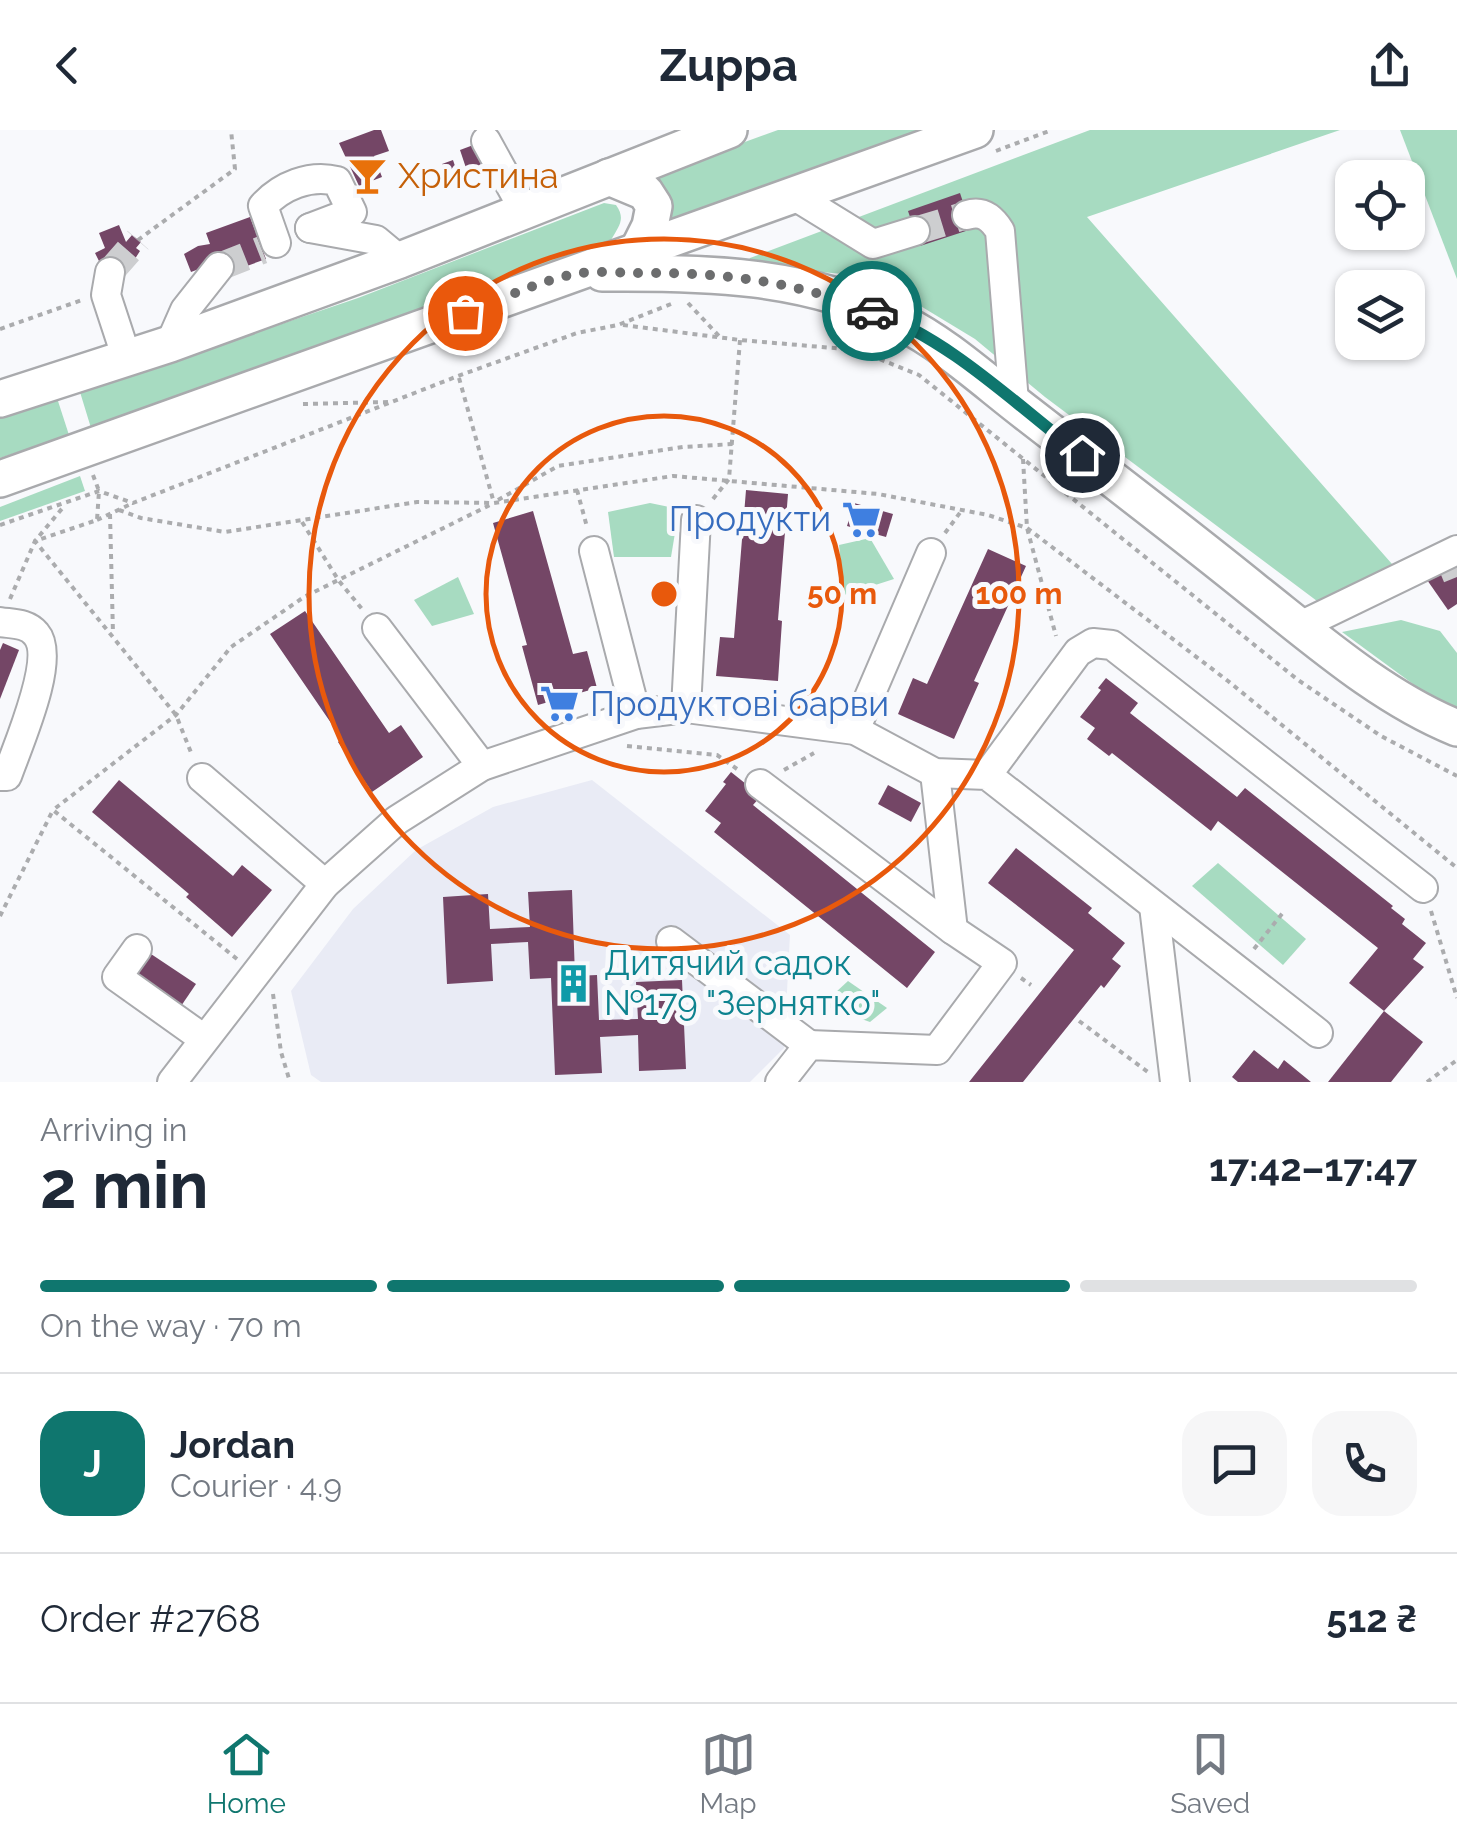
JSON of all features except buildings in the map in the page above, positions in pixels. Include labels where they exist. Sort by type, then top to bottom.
[{"type":"main road","points":[[0,399],[170,344],[400,260],[728,130]]},
{"type":"main road","points":[[0,480],[975,130]]},
{"type":"main road","points":[[608,177],[645,192],[654,206],[650,226],[638,250]]},
{"type":"main road","points":[[576,273],[700,272],[775,281],[834,296],[898,320],[961,360],[1394,695],[1457,728]]},
{"type":"lane","points":[[486,141],[524,210]]},
{"type":"lane","points":[[310,228],[352,212],[337,181],[320,176],[276,193],[263,206],[269,246],[310,228],[376,240],[400,260]]},
{"type":"lane","points":[[795,196],[873,244],[915,231]]},
{"type":"lane","points":[[967,215],[977,212],[992,218],[1000,230],[1014,402]]},
{"type":"lane","points":[[170,344],[185,310],[219,266]]},
{"type":"lane","points":[[109,283],[126,358]]},
{"type":"lane","points":[[686,708],[696,520]]},
{"type":"lane","points":[[594,550],[636,714]]},
{"type":"lane","points":[[855,730],[930,553]]},
{"type":"lane","points":[[1300,626],[1454,554]]},
{"type":"lane","points":[[0,622],[24,625],[37,635],[44,650],[36,693],[8,776],[0,776]]},
{"type":"lane","points":[[377,628],[482,766]]},
{"type":"lane","points":[[987,775],[1078,652],[1094,644],[1112,645],[1423,888]]},
{"type":"lane","points":[[172,1082],[324,884],[398,820],[482,766],[636,714],[686,708],[855,730],[936,774],[987,775],[1318,1033]]},
{"type":"lane","points":[[936,774],[953,930]]},
{"type":"lane","points":[[202,778],[324,884]]},
{"type":"lane","points":[[671,941],[809,1045],[937,1050],[1002,963],[760,784]]},
{"type":"lane","points":[[1154,906],[1174,1082]]},
{"type":"lane","points":[[136,949],[116,977],[204,1039]]},
{"type":"lane","points":[[780,1082],[809,1045]]},
{"type":"path","points":[[138,240],[234,168],[231,130]]},
{"type":"path","points":[[0,329],[109,283]]},
{"type":"path","points":[[684,300],[722,338]]},
{"type":"path","points":[[34,541],[97,520],[577,332],[618,324],[684,300],[696,300]]},
{"type":"path","points":[[618,324],[857,350],[919,375],[1298,680],[1380,736],[1457,776]]},
{"type":"path","points":[[729,480],[740,340]]},
{"type":"path","points":[[458,376],[494,503]]},
{"type":"path","points":[[288,404],[393,402]]},
{"type":"path","points":[[0,916],[53,810],[176,715],[231,648],[304,597],[494,503],[558,466],[683,447],[733,444]]},
{"type":"path","points":[[1023,459],[1027,528],[1065,669]]},
{"type":"path","points":[[97,520],[99,490],[91,470],[102,470]]},
{"type":"path","points":[[119,510],[141,518],[225,532],[417,502],[494,503],[673,476],[878,494],[988,515],[1027,528],[1228,681],[1457,868]]},
{"type":"path","points":[[0,525],[99,490],[133,503]]},
{"type":"path","points":[[577,490],[594,550]]},
{"type":"path","points":[[0,622],[34,541],[68,502]]},
{"type":"path","points":[[110,514],[113,635]]},
{"type":"path","points":[[302,522],[339,581],[377,628]]},
{"type":"path","points":[[34,541],[176,715],[202,778]]},
{"type":"path","points":[[622,746],[717,755],[760,784]]},
{"type":"path","points":[[53,810],[261,965],[290,1082]]},
{"type":"path","points":[[1423,888],[1457,998]]},
{"type":"path","points":[[1238,970],[1285,910]]},
{"type":"path","points":[[1079,1021],[1148,1072]]},
{"type":"path","points":[[1427,1082],[1457,1060]]},
{"type":"shaded area","points":[[592,780],[790,935],[784,1048],[750,1082],[321,1082],[311,1075],[291,991],[353,909],[416,850],[493,807]]},
{"type":"green space","points":[[778,130],[921,130],[666,221],[646,178]]},
{"type":"green space","points":[[1090,130],[1340,130],[1087,217],[1392,564],[1321,604],[1045,397],[975,339],[904,296],[843,274],[746,265],[750,258]]},
{"type":"green space","points":[[1400,130],[1457,130],[1457,279],[1425,195],[1425,160],[1411,160]]},
{"type":"green space","points":[[604,203],[616,205],[621,214],[611,240],[91,428],[80,392],[358,298]]},
{"type":"green space","points":[[57,398],[69,435],[0,458],[0,416]]},
{"type":"green space","points":[[80,476],[85,491],[0,521],[0,507]]},
{"type":"green space","points":[[650,503],[679,509],[671,557],[614,557],[608,512]]},
{"type":"green space","points":[[870,538],[894,579],[844,595],[839,545]]},
{"type":"green space","points":[[458,577],[474,614],[432,626],[414,600]]},
{"type":"green space","points":[[1401,620],[1440,631],[1457,653],[1457,707],[1428,695],[1342,632]]},
{"type":"green space","points":[[1218,863],[1306,939],[1283,965],[1192,886]]},
{"type":"green space","points":[[848,981],[887,1008],[870,1022],[822,1005]]},
{"type":"tunnel","points":[[915,231],[967,215]]},
{"type":"tunnel","points":[[110,272],[138,240]]},
{"type":"tunnel","points":[[219,267],[262,250]]},
{"type":"tunnel","points":[[1450,560],[1457,577]]},
{"type":"way so far","points":[[465,313],[576,273],[700,272],[775,281],[834,296],[872,311]]},
{"type":"place","name":"Христина","points":[[368,176]]},
{"type":"place","name":"Продукти","points":[[861,519]]},
{"type":"place","name":"Продуктові барви","points":[[560,704]]},
{"type":"place","name":"Дитячий садок №179 \"Зернятко\"","points":[[574,983]]},
{"type":"route","points":[[872,311],[898,320],[961,360],[1082,455]]}]
